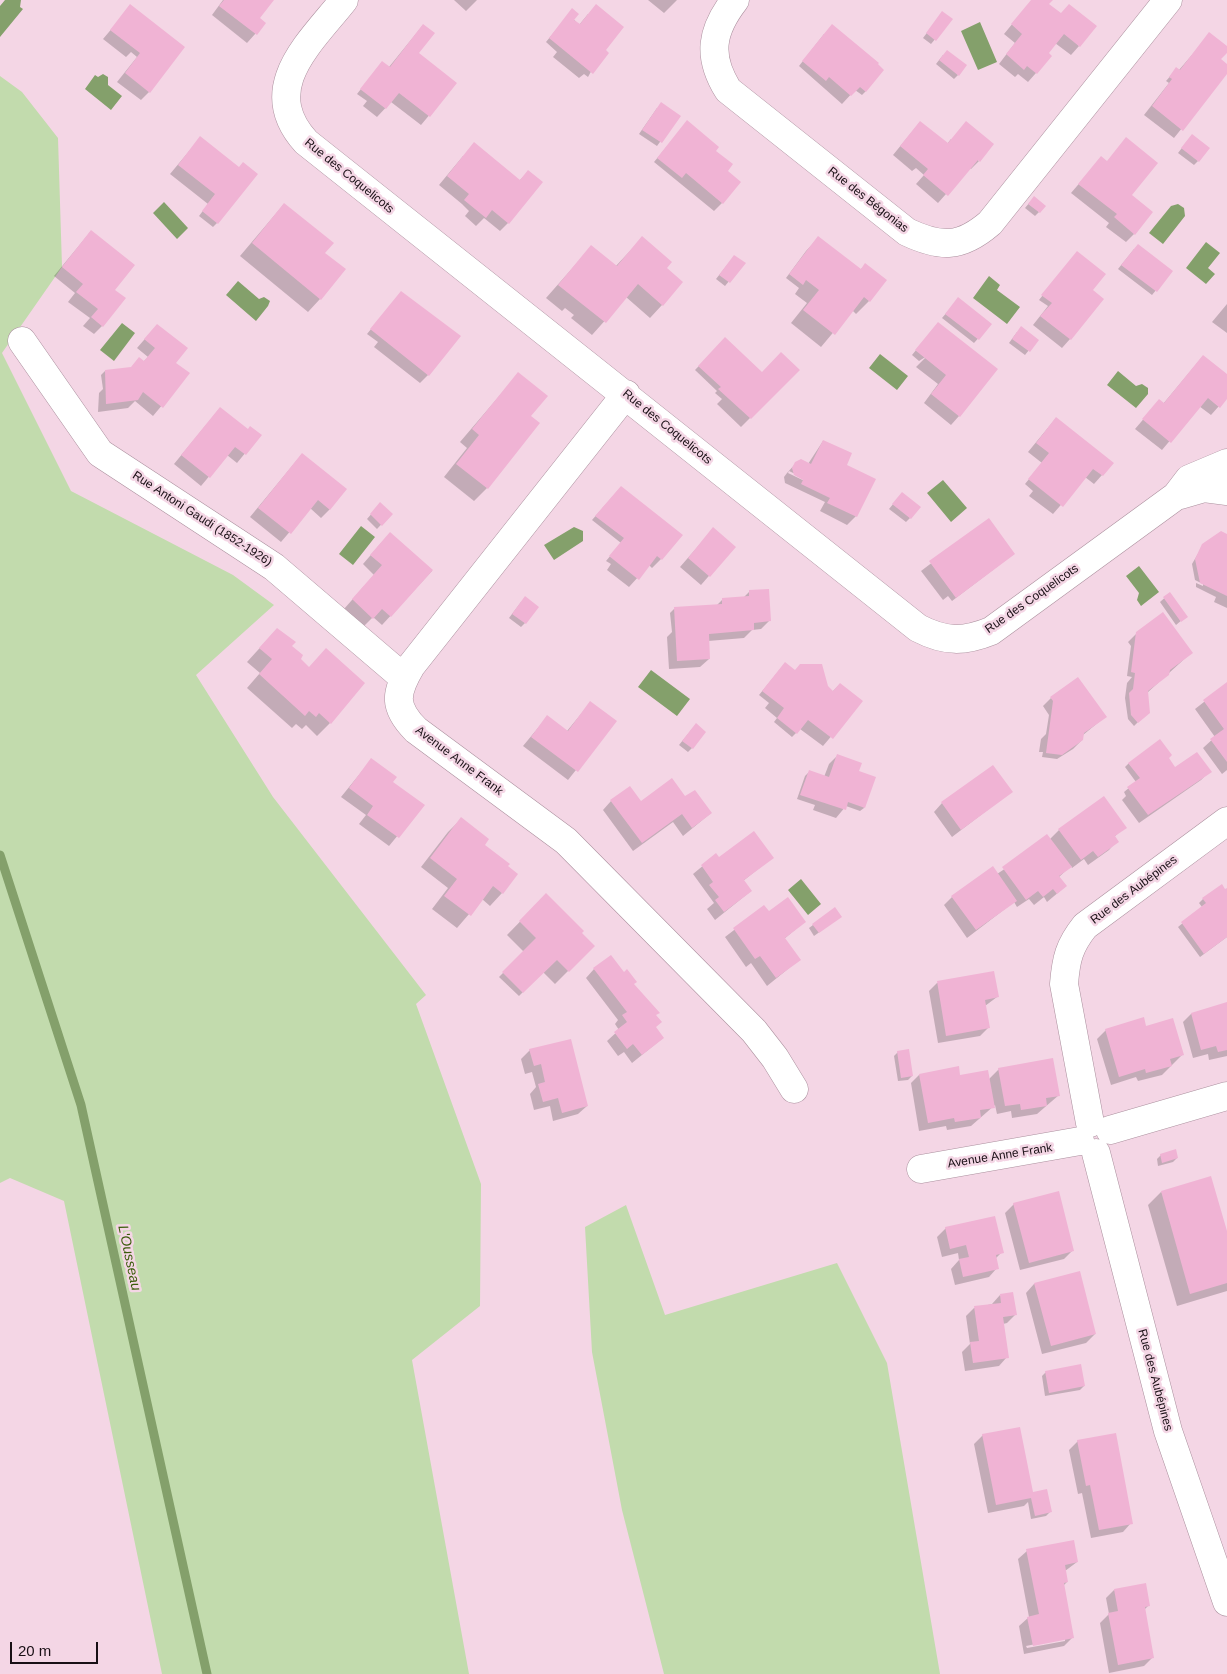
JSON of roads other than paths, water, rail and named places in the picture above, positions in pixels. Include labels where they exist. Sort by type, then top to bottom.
[{"type":"street","name":"Rue des Coquelicots","points":[[344,0],[301,54],[288,77],[286,100],[288,113],[296,131],[306,142],[626,394],[918,628],[933,636],[948,640],[975,638],[991,630],[1176,496],[1189,479],[1227,463]]},
{"type":"street","name":"Rue des Bégonias","points":[[735,0],[720,24],[714,46],[716,69],[728,90],[907,232],[932,242],[947,244],[971,238],[990,223],[1168,0]]},
{"type":"street","name":"Rue Antoni Gaudi (1852-1926)","points":[[22,341],[100,453],[274,567],[404,678]]},
{"type":"street","name":"Avenue Anne Frank","points":[[626,394],[417,658],[404,678],[398,700],[405,719],[416,730],[566,841],[754,1030],[775,1058],[794,1089]]},
{"type":"street","name":"Rue des Coquelicots","points":[[1176,496],[1204,488],[1227,491]]},
{"type":"street","name":"Rue des Aubépines","points":[[1227,821],[1085,926],[1072,942],[1066,962],[1064,984],[1094,1137],[1168,1431],[1227,1602]]},
{"type":"street","name":"Avenue Anne Frank","points":[[920,1169],[1094,1137],[1227,1096]]},
{"type":"waterway","name":"L'Ousseau","points":[[0,855],[81,1105],[207,1674]]}]
